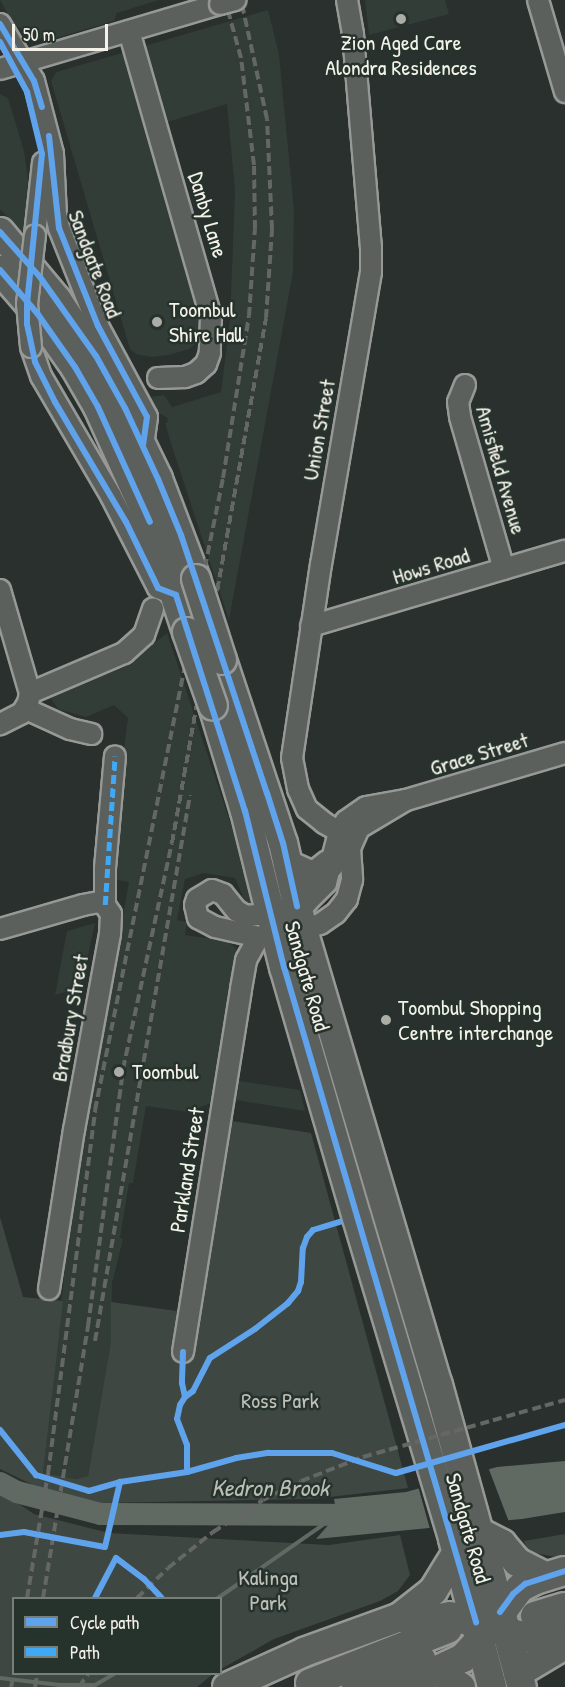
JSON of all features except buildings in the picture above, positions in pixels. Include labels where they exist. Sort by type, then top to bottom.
[{"type":"highway","name":"Sandgate Road","points":[[0,232],[40,277],[84,337],[110,380],[143,445],[175,594],[222,660],[288,865],[274,926]]},
{"type":"highway","name":"Sandgate Road","points":[[0,270],[38,313],[98,407],[150,522],[175,594],[213,706],[245,812],[274,926],[358,1224],[441,1452],[492,1687]]},
{"type":"highway","points":[[288,865],[310,875],[317,874],[330,864]]},
{"type":"highway","points":[[227,1687],[304,1652],[400,1617],[433,1591],[462,1541],[502,1544],[517,1562],[558,1579]]},
{"type":"highway","points":[[558,1579],[532,1608],[565,1607]]},
{"type":"highway","points":[[401,1687],[463,1658],[480,1630],[520,1588],[558,1579]]},
{"type":"highway","points":[[400,1617],[413,1622],[444,1616],[480,1630],[533,1637],[565,1631]]},
{"type":"highway","name":"Sandgate Road","points":[[480,1630],[520,1680]]},
{"type":"highway","points":[[310,1683],[480,1630]]},
{"type":"highway","points":[[356,1687],[480,1630]]},
{"type":"highway","points":[[520,1680],[565,1645]]},
{"type":"highway","points":[[437,1671],[461,1687]]},
{"type":"street","name":"Union Street","points":[[346,836],[307,809],[294,774],[293,737],[371,272],[371,247],[355,58],[347,0]]},
{"type":"street","points":[[538,0],[565,92]]},
{"type":"street","points":[[12,65],[227,2]]},
{"type":"street","name":"Sandgate Road","points":[[0,24],[12,65],[34,81],[50,138],[59,228],[85,297],[147,417],[143,445]]},
{"type":"street","name":"Danby Lane","points":[[129,31],[212,317],[210,353],[206,364],[196,373],[185,377],[158,378]]},
{"type":"street","name":"Sandgate Road","points":[[0,42],[27,92],[42,154],[27,304],[31,347],[41,376],[111,496],[158,588],[175,594]]},
{"type":"street","name":"Amisfield Avenue","points":[[465,385],[458,402],[460,417],[504,569]]},
{"type":"street","name":"Hows Road","points":[[311,626],[565,551]]},
{"type":"street","points":[[0,590],[28,701],[70,729],[91,734]]},
{"type":"street","points":[[0,724],[14,719],[28,701],[124,653],[144,635],[175,594]]},
{"type":"street","name":"Grace Street","points":[[274,926],[322,890],[330,864],[346,836],[353,814],[366,807],[406,800],[565,753]]},
{"type":"street","name":"Bradbury Street","points":[[49,1289],[74,1130],[110,934],[111,914],[105,905],[115,756]]},
{"type":"street","points":[[274,926],[329,919],[347,899],[352,880],[346,836]]},
{"type":"street","points":[[0,929],[83,905],[99,902],[105,905]]},
{"type":"street","name":"Parkland Street","points":[[183,1352],[227,1066],[246,960],[274,926]]},
{"type":"shaded area","points":[[0,0],[159,0],[117,13],[114,21],[46,41],[14,25]]},
{"type":"shaded area","name":"Zion Aged Care Alondra Residences","points":[[365,0],[445,0],[449,14],[369,35]]},
{"type":"shaded area","points":[[268,10],[279,54],[294,210],[293,272],[229,620],[173,450],[165,423],[168,422],[167,418],[157,411],[151,397],[164,395],[172,407],[221,392],[230,320],[235,191],[227,104],[164,123],[141,47]]},
{"type":"shaded area","points":[[122,53],[126,54],[199,304],[200,319],[196,343],[189,349],[169,355],[151,357],[136,354],[130,349],[51,81],[56,72]]},
{"type":"shaded area","points":[[0,94],[8,98],[24,151],[28,179],[27,237],[0,209]]},
{"type":"shaded area","points":[[167,633],[241,855],[254,904],[251,907],[246,904],[235,878],[204,873],[185,879],[177,920],[187,922],[185,935],[226,941],[236,948],[238,955],[213,1102],[188,1112],[146,1106],[133,1183],[129,1183],[120,1238],[123,1239],[112,1283],[111,1341],[88,1476],[76,1479],[43,1473],[75,1175],[129,882],[107,878],[128,718],[114,705],[86,717],[58,709],[49,696],[123,668]]},
{"type":"shaded area","points":[[95,923],[81,988],[55,995],[67,931]]},
{"type":"shaded area","points":[[238,1081],[300,1090],[305,1111],[235,1100]]},
{"type":"shaded area","points":[[565,1461],[565,1512],[522,1519],[316,1539],[337,1515],[334,1499],[406,1492],[497,1467]]},
{"type":"green space","name":"Ross Park","points":[[232,1121],[311,1133],[408,1488],[312,1499],[101,1503],[35,1486],[0,1469],[0,1217],[23,1297],[63,1301],[43,1473],[76,1479],[88,1476],[111,1341],[111,1302],[177,1311],[171,1353],[193,1356]]},
{"type":"green space","name":"Kalinga Park","points":[[0,1491],[34,1514],[109,1533],[329,1545],[400,1535],[410,1575],[398,1591],[380,1601],[274,1639],[222,1668],[222,1597],[12,1597],[12,1675],[212,1675],[197,1687],[0,1687]]},
{"type":"green space","points":[[565,1534],[565,1555],[556,1557],[534,1553],[527,1549],[524,1541]]},
{"type":"pier","points":[[488,1467],[509,1522],[430,1529],[418,1486]]},
{"type":"waterway","name":"Kedron Brook","points":[[0,1483],[17,1492],[101,1514],[368,1515]]},
{"type":"waterway","points":[[219,1597],[337,1515]]},
{"type":"waterway","points":[[0,1678],[60,1685],[95,1685],[112,1675]]},
{"type":"railway","points":[[27,1597],[48,1474],[95,1110],[223,478],[249,316],[255,229],[254,165],[241,58],[225,0]]},
{"type":"railway","points":[[43,1597],[88,1326],[123,1069],[172,843],[266,318],[272,229],[267,119],[241,0]]},
{"type":"railway","points":[[95,1341],[190,795]]},
{"type":"railway","points":[[138,1597],[168,1568],[213,1532],[263,1500],[301,1481],[363,1457],[565,1400]]},
{"type":"railway","points":[[11,1687],[14,1675]]},
{"type":"railway","points":[[35,1687],[37,1675]]},
{"type":"railway","points":[[79,1687],[87,1675]]},
{"type":"marked path","points":[[105,905],[115,756]]},
{"type":"cycle path","points":[[0,24],[34,81],[42,107]]},
{"type":"cycle path","points":[[0,42],[27,92],[42,154],[27,304],[27,324],[35,362],[55,402],[126,522],[158,588],[176,595],[245,811],[284,967],[476,1622]]},
{"type":"cycle path","points":[[49,136],[59,228],[98,326],[147,417],[143,445]]},
{"type":"cycle path","points":[[0,232],[40,277],[96,356],[125,408],[158,479],[181,535],[267,793],[283,843],[297,906]]},
{"type":"cycle path","points":[[0,270],[37,313],[75,367],[98,407],[150,522]]},
{"type":"cycle path","points":[[185,1397],[193,1391],[210,1358],[255,1329],[288,1303],[298,1291],[301,1282],[303,1248],[307,1237],[313,1230],[340,1222]]},
{"type":"cycle path","points":[[183,1352],[182,1383],[185,1397],[180,1405],[177,1419],[187,1445],[187,1472]]},
{"type":"cycle path","points":[[0,1430],[36,1475],[89,1491],[120,1482],[187,1472],[236,1458],[269,1453],[332,1453],[396,1473],[565,1425]]},
{"type":"cycle path","points":[[0,1535],[24,1532],[105,1547],[120,1482]]},
{"type":"cycle path","points":[[96,1597],[116,1558],[144,1579],[161,1597]]},
{"type":"cycle path","points":[[500,1612],[513,1594],[525,1584],[565,1571]]},
{"type":"place","name":"Zion Aged Care Alondra Residences","points":[[401,19]]},
{"type":"place","name":"Toombul Shire Hall","points":[[157,322]]},
{"type":"place","name":"Toombul Shopping Centre interchange","points":[[386,1020]]},
{"type":"place","name":"Toombul","points":[[119,1072]]}]
